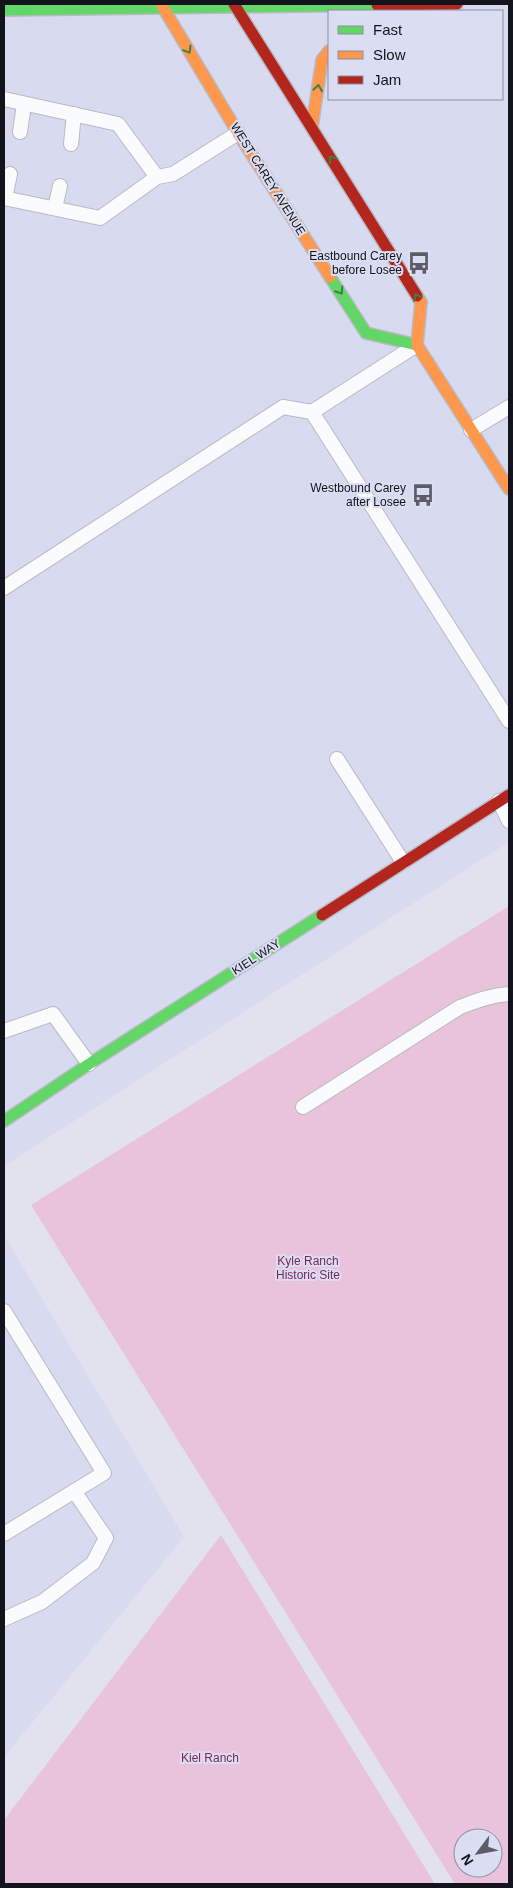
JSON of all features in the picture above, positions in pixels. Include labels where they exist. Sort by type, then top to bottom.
[{"type":"main road","points":[[4,10],[235,5],[383,8],[457,4]]},
{"type":"main road","points":[[235,5],[421,302],[417,345],[509,489]]},
{"type":"main road","name":"WEST CAREY AVENUE","points":[[162,6],[238,133],[366,333],[417,345]]},
{"type":"main road","points":[[312,127],[322,60],[328,52]]},
{"type":"main road","name":"KIEL WAY","points":[[4,1121],[89,1064],[504,798]]},
{"type":"lane","points":[[4,99],[118,124],[157,177]]},
{"type":"lane","points":[[20,132],[24,104]]},
{"type":"lane","points":[[71,144],[74,114]]},
{"type":"lane","points":[[10,174],[4,198],[100,218],[157,177],[173,174],[238,133]]},
{"type":"lane","points":[[55,208],[60,186]]},
{"type":"lane","points":[[4,588],[283,407],[312,412],[417,345]]},
{"type":"lane","points":[[471,430],[509,407]]},
{"type":"lane","points":[[312,412],[509,722]]},
{"type":"lane","points":[[337,759],[403,862]]},
{"type":"lane","points":[[504,798],[509,821]]},
{"type":"lane","points":[[304,1108],[460,1007],[480,999],[499,994],[509,994]]},
{"type":"lane","points":[[4,1031],[53,1014],[89,1064]]},
{"type":"lane","points":[[4,1311],[104,1473],[4,1534]]},
{"type":"lane","points":[[4,1619],[42,1602],[93,1563],[106,1538],[74,1491]]},
{"type":"shaded area","points":[[4,4],[509,4],[509,842],[4,1166]]},
{"type":"shaded area","points":[[4,1235],[184,1537],[4,1757]]},
{"type":"green space","name":"Kyle Ranch Historic Site","points":[[509,906],[509,1884],[455,1884],[31,1205]]},
{"type":"green space","name":"Kiel Ranch","points":[[221,1535],[435,1884],[4,1884],[4,1820]]},
{"type":"traffic: fast","points":[[4,10],[377,5]]},
{"type":"traffic: fast","points":[[330,277],[366,333],[417,345]]},
{"type":"traffic: fast","points":[[4,1121],[89,1064],[322,915]]},
{"type":"traffic: slow","points":[[161,4],[238,133],[330,277]]},
{"type":"traffic: slow","points":[[312,127],[322,60],[328,52]]},
{"type":"traffic: slow","points":[[417,296],[421,302],[417,345],[509,489]]},
{"type":"traffic: jam","points":[[234,4],[417,296]]},
{"type":"traffic: jam","points":[[377,5],[457,4]]},
{"type":"traffic: jam","points":[[322,915],[509,795]]},
{"type":"place","name":"Eastbound Carey before Losee","points":[[419,263]]},
{"type":"place","name":"Westbound Carey after Losee","points":[[423,495]]}]
